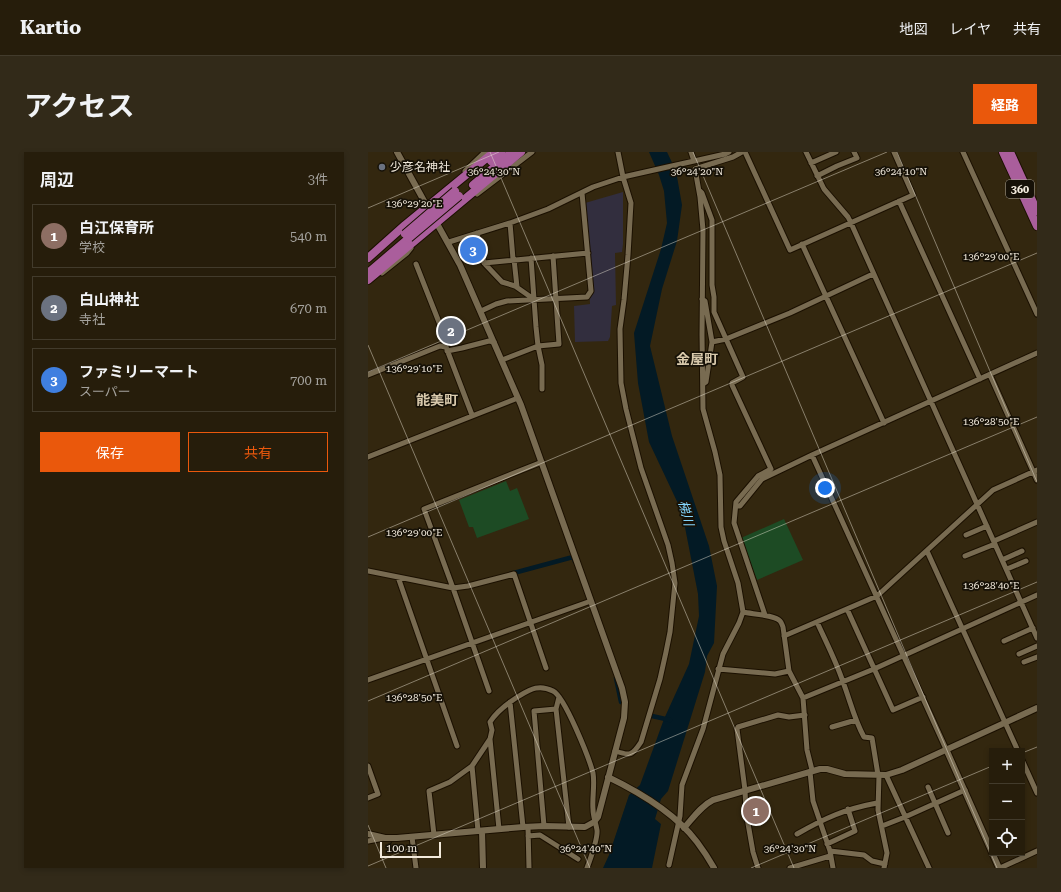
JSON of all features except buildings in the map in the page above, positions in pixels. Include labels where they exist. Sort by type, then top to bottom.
[{"type":"highway","points":[[368,273],[405,234],[427,207],[494,152]]},
{"type":"highway","points":[[368,280],[437,222],[458,197],[501,152]]},
{"type":"highway","points":[[458,197],[512,152]]},
{"type":"highway","points":[[368,258],[405,234],[521,152]]},
{"type":"highway","name":"360","points":[[1003,152],[1037,226]]},
{"type":"highway","name":"360","points":[[1010,152],[1037,211]]},
{"type":"highway","points":[[368,265],[405,234]]},
{"type":"street","points":[[368,841],[385,838],[526,827],[585,827],[594,822],[598,817],[624,718],[625,702],[622,688],[590,601],[531,430],[518,398],[481,311],[448,242],[396,152]]},
{"type":"street","points":[[458,197],[471,198],[532,152]]},
{"type":"street","points":[[615,751],[627,755],[631,754],[636,750],[641,742],[660,679],[666,652],[670,632],[675,583],[668,545],[641,468],[621,383],[620,329],[624,300],[631,203],[618,152]]},
{"type":"street","points":[[691,152],[692,161]]},
{"type":"street","points":[[669,865],[676,821],[682,805],[682,785],[703,729],[722,654],[739,623],[743,612],[738,583],[724,541],[721,526],[720,475],[703,409],[703,230],[699,190],[695,169],[733,157],[743,152],[790,250],[913,195],[894,152]]},
{"type":"street","points":[[806,152],[824,189],[848,217],[851,223],[1037,638]]},
{"type":"street","points":[[811,163],[836,152]]},
{"type":"street","points":[[817,176],[857,158],[854,152]]},
{"type":"street","points":[[964,152],[1037,314]]},
{"type":"street","points":[[445,192],[452,183],[483,153]]},
{"type":"street","points":[[448,242],[510,223],[548,209],[593,187],[625,177],[726,153]]},
{"type":"street","points":[[699,190],[702,193],[712,220],[712,285],[714,312],[743,377],[732,383],[732,385],[772,469],[758,476],[736,502],[734,523],[765,616]]},
{"type":"street","points":[[481,311],[507,301],[587,297],[591,292],[582,193]]},
{"type":"street","points":[[898,201],[980,379]]},
{"type":"street","points":[[510,223],[517,287]]},
{"type":"street","points":[[368,253],[397,229],[405,234]]},
{"type":"street","points":[[477,233],[484,263],[502,282],[517,287],[535,300]]},
{"type":"street","points":[[368,285],[407,253],[420,236]]},
{"type":"street","points":[[802,244],[884,423]]},
{"type":"street","points":[[484,263],[588,253]]},
{"type":"street","points":[[502,360],[538,346],[559,344],[553,256]]},
{"type":"street","points":[[531,258],[538,346],[542,365],[542,389]]},
{"type":"street","points":[[416,264],[446,340],[446,349],[472,415]]},
{"type":"street","points":[[712,342],[726,339],[790,313],[873,274]]},
{"type":"street","points":[[702,299],[705,301],[712,342],[706,382],[703,385]]},
{"type":"street","points":[[368,375],[440,346],[446,349],[462,348],[489,341],[494,342]]},
{"type":"street","points":[[736,506],[740,506],[762,479],[1037,353]]},
{"type":"street","points":[[990,374],[1035,471],[1037,480]]},
{"type":"street","points":[[368,457],[518,398]]},
{"type":"street","points":[[812,455],[923,696],[999,868],[1037,851]]},
{"type":"street","points":[[489,691],[424,509],[542,462]]},
{"type":"street","points":[[784,636],[877,596],[993,490],[1035,471]]},
{"type":"street","points":[[965,556],[1037,522]]},
{"type":"street","points":[[966,535],[987,526]]},
{"type":"street","points":[[927,551],[1017,748]]},
{"type":"street","points":[[1002,560],[1022,551]]},
{"type":"street","points":[[1007,569],[1026,561]]},
{"type":"street","points":[[368,571],[453,588],[468,586],[514,574],[546,668]]},
{"type":"street","points":[[398,578],[457,746]]},
{"type":"street","points":[[803,698],[874,669],[1037,595]]},
{"type":"street","points":[[368,680],[590,601]]},
{"type":"street","points":[[847,609],[893,710],[923,696]]},
{"type":"street","points":[[743,612],[765,616],[780,621],[783,627],[789,671],[803,698],[807,750],[812,770],[810,772],[813,802],[828,844],[833,868]]},
{"type":"street","points":[[790,868],[830,853],[864,855],[872,861],[885,866],[887,853],[877,803],[879,775],[872,738],[864,737],[856,720],[843,682],[817,622]]},
{"type":"street","points":[[1004,641],[1033,628]]},
{"type":"street","points":[[1019,654],[1037,646]]},
{"type":"street","points":[[1024,662],[1037,657]]},
{"type":"street","points":[[718,669],[775,674],[789,671]]},
{"type":"street","points":[[499,829],[490,739],[492,730],[490,722],[510,702],[531,688],[547,689],[555,692],[568,714],[584,747],[593,774],[593,811],[597,831],[590,859],[586,868]]},
{"type":"street","points":[[559,697],[556,709],[569,827]]},
{"type":"street","points":[[510,702],[528,836],[529,868]]},
{"type":"street","points":[[684,828],[707,803],[745,790],[820,768],[845,774],[886,775],[902,770],[1037,708]]},
{"type":"street","points":[[544,826],[534,711],[556,709]]},
{"type":"street","points":[[758,868],[752,852],[746,812],[738,727],[778,715],[789,717],[805,715]]},
{"type":"street","points":[[832,727],[856,720]]},
{"type":"street","points":[[434,835],[429,791],[450,782],[472,766],[490,739]]},
{"type":"street","points":[[368,766],[378,794],[368,798]]},
{"type":"street","points":[[472,766],[483,868]]},
{"type":"street","points":[[1025,767],[1037,793]]},
{"type":"street","points":[[886,775],[928,868]]},
{"type":"street","points":[[608,778],[652,800],[697,841],[714,868]]},
{"type":"street","points":[[928,787],[948,833]]},
{"type":"street","points":[[882,826],[965,790]]},
{"type":"street","points":[[797,834],[820,821],[848,809],[877,803]]},
{"type":"street","points":[[828,844],[855,831],[848,809]]},
{"type":"street","points":[[368,834],[385,838]]},
{"type":"street","points":[[528,836],[540,835],[578,859]]},
{"type":"street","points":[[412,837],[416,868]]},
{"type":"shaded area","points":[[623,192],[623,244],[622,252],[615,253],[616,305],[612,306],[610,337],[608,341],[575,342],[574,306],[590,304],[585,203]]},
{"type":"green space","points":[[506,481],[510,491],[517,488],[529,519],[477,538],[473,527],[469,527],[459,500]]},
{"type":"green space","points":[[784,519],[803,560],[757,580],[741,538]]},
{"type":"water","name":"梯川","points":[[649,152],[667,152],[676,171],[682,205],[677,241],[662,289],[650,346],[672,436],[709,546],[717,586],[714,643],[707,656],[705,672],[668,791],[661,799],[655,819],[661,824],[652,868],[603,868],[609,855],[629,795],[640,785],[664,719],[689,664],[699,616],[698,594],[682,512],[649,442],[638,383],[634,333],[661,249],[667,223],[664,191]]},
{"type":"waterway","points":[[510,574],[573,557],[575,562]]},
{"type":"waterway","points":[[616,678],[621,702]]},
{"type":"waterway","points":[[652,716],[670,720]]},
{"type":"place","name":"少彦名神社","points":[[382,167]]},
{"type":"place","name":"ファミリーマート","points":[[473,250]]},
{"type":"place","name":"白山神社","points":[[451,331]]},
{"type":"place","name":"白江保育所","points":[[756,811]]},
{"type":"district","name":"金屋町","points":[[697,359]]},
{"type":"district","name":"能美町","points":[[437,400]]}]
